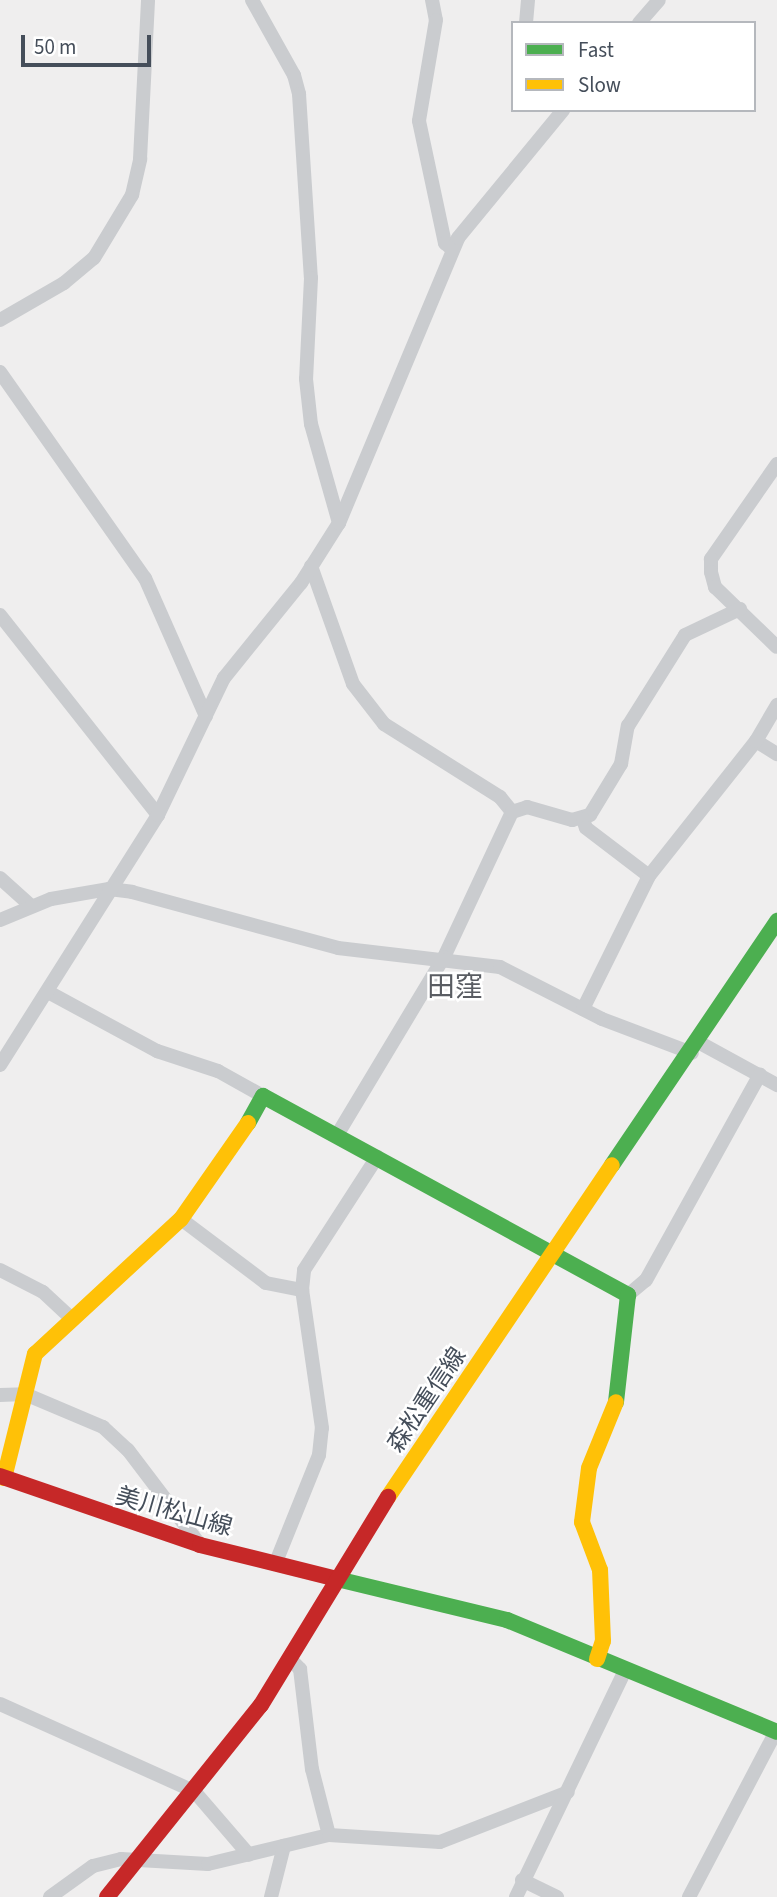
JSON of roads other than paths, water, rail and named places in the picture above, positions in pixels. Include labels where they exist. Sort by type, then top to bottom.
[{"type":"street","points":[[0,320],[64,283],[94,258],[132,195],[146,83],[148,0]]},
{"type":"street","points":[[252,0],[295,75],[299,94],[311,278],[306,379],[311,424],[339,523]]},
{"type":"street","points":[[432,0],[436,20],[419,121],[444,243],[452,249]]},
{"type":"street","points":[[526,21],[528,0]]},
{"type":"street","points":[[641,21],[659,0]]},
{"type":"street","points":[[0,1065],[50,993],[109,889],[158,815],[206,716],[250,639],[311,566],[339,523],[452,249],[561,112]]},
{"type":"street","points":[[0,372],[145,578],[206,716]]},
{"type":"street","points":[[777,464],[711,559],[715,587],[777,647]]},
{"type":"street","points":[[311,566],[352,684],[384,724],[500,797],[512,812]]},
{"type":"street","points":[[583,819],[621,764],[628,726],[685,635],[740,609]]},
{"type":"street","points":[[0,615],[158,815]]},
{"type":"street","points":[[583,1009],[649,876],[756,741],[777,705]]},
{"type":"street","points":[[756,741],[777,754]]},
{"type":"street","points":[[337,1135],[444,957],[512,812],[527,807],[583,819]]},
{"type":"street","points":[[583,819],[586,828],[649,876]]},
{"type":"street","points":[[0,878],[30,905]]},
{"type":"street","points":[[0,920],[30,905],[109,889],[377,956],[444,957],[500,967],[583,1009],[696,1048],[760,1074],[777,1085]]},
{"type":"street","name":"森松重信線","points":[[107,1897],[194,1791],[291,1660],[341,1576],[550,1257],[696,1048],[777,921]]},
{"type":"street","points":[[50,993],[157,1051],[218,1071],[377,1157],[550,1257],[628,1295]]},
{"type":"street","points":[[597,1659],[603,1642],[600,1570],[582,1522],[589,1468],[613,1417],[624,1362],[628,1295],[646,1280],[760,1074]]},
{"type":"street","points":[[2,1477],[34,1354],[181,1219],[225,1162],[263,1096]]},
{"type":"street","points":[[276,1562],[319,1455],[321,1428],[302,1290],[312,1253],[377,1157]]},
{"type":"street","points":[[181,1219],[266,1283],[302,1290]]},
{"type":"street","points":[[0,1270],[43,1292],[71,1318]]},
{"type":"street","points":[[0,1395],[25,1394],[103,1427],[128,1450],[200,1545]]},
{"type":"street","name":"美川松山線","points":[[2,1477],[200,1545],[341,1576],[507,1620],[624,1673],[777,1732]]},
{"type":"street","points":[[291,1660],[300,1669],[312,1769],[329,1835]]},
{"type":"street","points":[[516,1897],[624,1673]]},
{"type":"street","points":[[0,1704],[194,1791],[249,1855]]},
{"type":"street","points":[[689,1897],[777,1732]]},
{"type":"street","points":[[50,1897],[93,1866],[139,1860],[208,1864],[329,1835],[440,1842],[568,1792]]},
{"type":"street","points":[[271,1897],[284,1846]]},
{"type":"street","points":[[522,1880],[557,1897]]},
{"type":"district","name":"田窪","points":[[455,987]]}]
